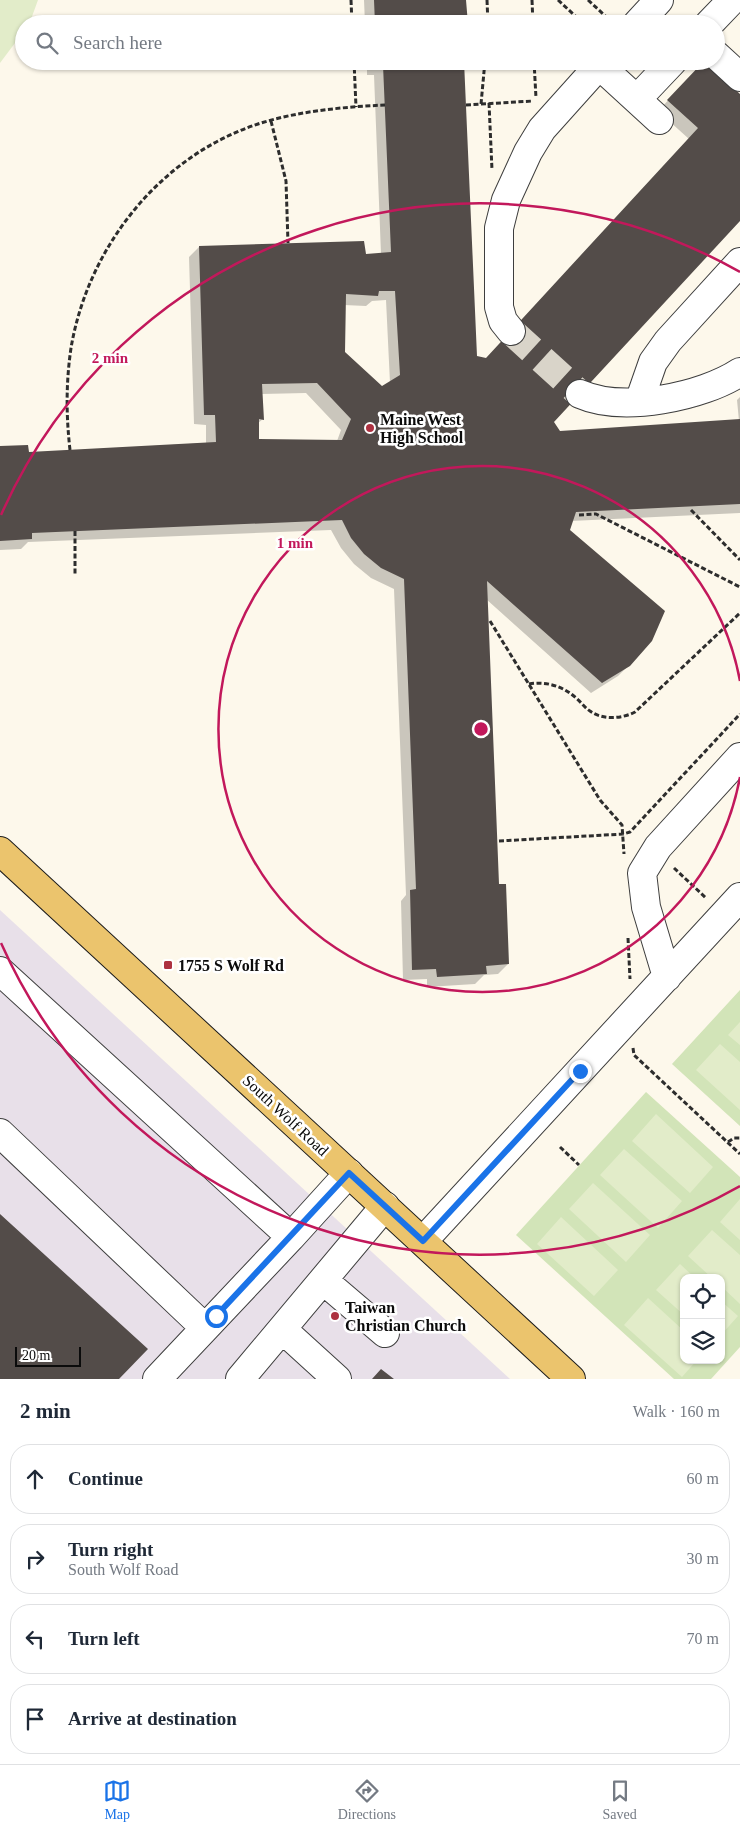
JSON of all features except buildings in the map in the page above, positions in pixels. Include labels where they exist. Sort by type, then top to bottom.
[{"type":"main road","name":"South Wolf Road","points":[[0,851],[571,1379]]},
{"type":"lane","points":[[645,15],[658,0]]},
{"type":"lane","points":[[718,15],[732,0]]},
{"type":"lane","points":[[511,331],[503,320],[499,306],[499,228],[506,200],[528,152],[542,129],[595,70]]},
{"type":"lane","points":[[608,70],[659,120]]},
{"type":"lane","points":[[637,99],[664,70]]},
{"type":"lane","points":[[639,402],[653,362],[668,341],[740,262]]},
{"type":"lane","points":[[580,394],[593,399],[639,402],[704,390],[740,372]]},
{"type":"lane","points":[[667,977],[646,907],[642,873],[658,847],[740,757]]},
{"type":"lane","points":[[423,1241],[740,897]]},
{"type":"lane","points":[[0,971],[290,1237]]},
{"type":"lane","points":[[0,1133],[205,1328]]},
{"type":"lane","points":[[158,1379],[349,1173]]},
{"type":"lane","points":[[243,1378],[385,1206]]},
{"type":"lane","points":[[323,1280],[385,1333]]},
{"type":"lane","points":[[282,1329],[337,1379]]},
{"type":"path","points":[[351,0],[352,15]]},
{"type":"path","points":[[487,0],[488,15]]},
{"type":"path","points":[[532,0],[533,15]]},
{"type":"path","points":[[558,0],[574,15]]},
{"type":"path","points":[[588,0],[593,1],[606,15]]},
{"type":"path","points":[[354,70],[356,106]]},
{"type":"path","points":[[481,104],[485,70]]},
{"type":"path","points":[[534,70],[536,107]]},
{"type":"path","points":[[466,105],[536,101]]},
{"type":"path","points":[[489,103],[492,179]]},
{"type":"path","points":[[70,450],[66,398],[72,346],[84,299],[104,254],[120,229],[158,184],[180,165],[204,149],[230,135],[271,120],[286,116],[356,106],[385,105]]},
{"type":"path","points":[[271,120],[286,181],[288,243]]},
{"type":"path","points":[[691,510],[740,560]]},
{"type":"path","points":[[579,515],[596,514],[740,587]]},
{"type":"path","points":[[75,531],[75,574]]},
{"type":"path","points":[[529,684],[544,684],[564,689],[588,710],[598,715],[627,716],[635,712],[740,613]]},
{"type":"path","points":[[490,621],[600,800],[622,825],[624,862]]},
{"type":"path","points":[[499,841],[630,832],[740,714]]},
{"type":"path","points":[[671,866],[707,898]]},
{"type":"path","points":[[628,928],[631,985]]},
{"type":"path","points":[[633,1046],[634,1055],[740,1154]]},
{"type":"path","points":[[728,1142],[734,1138],[740,1138]]},
{"type":"path","points":[[560,1146],[580,1165]]},
{"type":"shaded area","points":[[0,910],[510,1379],[0,1379]]},
{"type":"green space","points":[[0,0],[38,0],[32,15],[15,15],[15,43],[0,63]]},
{"type":"green space","points":[[740,990],[740,1126],[672,1064]]},
{"type":"green space","points":[[740,1022],[740,1045],[728,1035]]},
{"type":"green space","points":[[720,1044],[740,1062],[740,1110],[696,1070]]},
{"type":"green space","points":[[646,1092],[740,1177],[740,1347],[725,1364],[725,1274],[680,1274],[680,1364],[725,1364],[711,1379],[674,1379],[516,1235]]},
{"type":"green space","points":[[656,1114],[713,1167],[690,1193],[632,1141]]},
{"type":"green space","points":[[624,1149],[682,1201],[658,1228],[600,1175]]},
{"type":"green space","points":[[593,1183],[650,1235],[626,1262],[569,1209]]},
{"type":"green space","points":[[740,1199],[740,1240],[720,1222]]},
{"type":"green space","points":[[561,1217],[618,1270],[594,1296],[537,1244]]},
{"type":"green space","points":[[712,1230],[740,1255],[740,1304],[725,1290],[725,1274],[708,1274],[688,1256]]},
{"type":"green space","points":[[680,1264],[691,1274],[680,1274],[680,1311],[656,1290]]},
{"type":"green space","points":[[648,1298],[680,1327],[680,1364],[693,1364],[682,1377],[624,1325]]},
{"type":"green space","points":[[725,1305],[738,1316],[725,1331]]},
{"type":"tunnel","points":[[511,331],[580,394]]},
{"type":"place","name":"Maine West High School","points":[[370,428]]},
{"type":"place","name":"1755 S Wolf Rd","points":[[168,965]]},
{"type":"place","name":"Taiwan Christian Church","points":[[335,1316]]},
{"type":"route","points":[[216,1316],[349,1173],[423,1241],[580,1071]]}]
